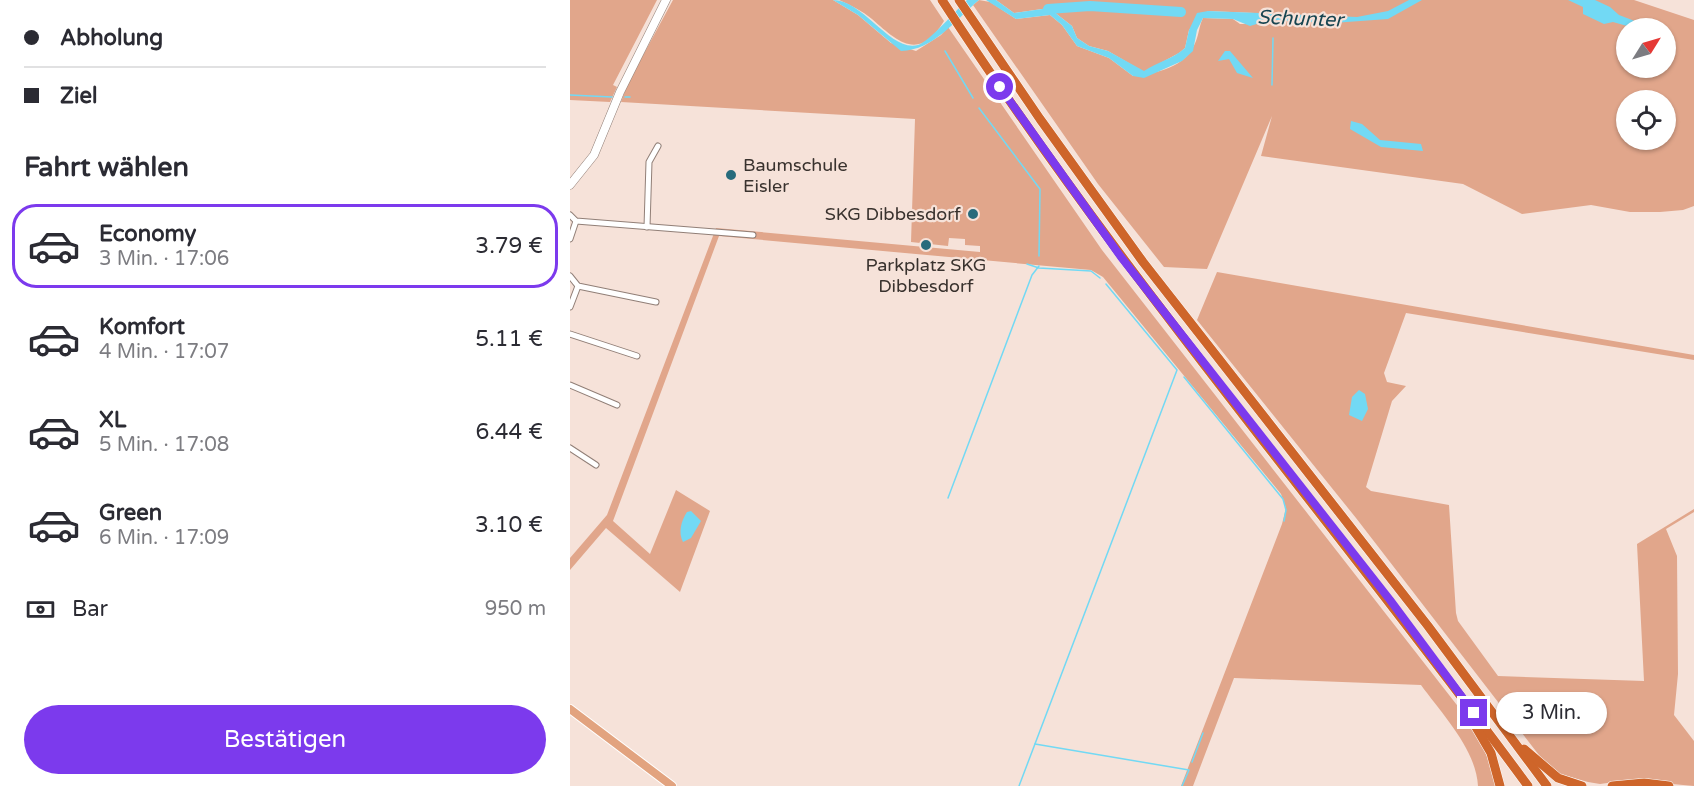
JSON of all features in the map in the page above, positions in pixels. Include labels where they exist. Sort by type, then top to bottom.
[{"type":"highway","points":[[942,0],[987,69],[1121,257],[1461,694],[1528,786]]},
{"type":"highway","points":[[959,0],[1143,262],[1414,608],[1547,786]]},
{"type":"highway","points":[[1461,694],[1464,709],[1491,753],[1500,786]]},
{"type":"highway","points":[[1514,742],[1557,778],[1582,786]]},
{"type":"highway","points":[[1637,786],[1658,783]]},
{"type":"highway","points":[[1611,786],[1658,783],[1669,786]]},
{"type":"main road","points":[[570,709],[672,786]]},
{"type":"street","points":[[570,185],[594,155],[620,92],[665,2]]},
{"type":"street","points":[[647,227],[648,162],[658,146]]},
{"type":"street","points":[[570,215],[576,221],[753,235]]},
{"type":"street","points":[[570,238],[576,221]]},
{"type":"street","points":[[570,276],[578,286],[656,302]]},
{"type":"street","points":[[570,307],[578,286]]},
{"type":"street","points":[[570,334],[637,356]]},
{"type":"street","points":[[570,385],[617,405]]},
{"type":"street","points":[[570,448],[596,465]]},
{"type":"shaded area","points":[[570,0],[657,0],[613,85],[617,87],[610,102],[570,100]]},
{"type":"shaded area","points":[[673,0],[833,0],[858,15],[891,43],[916,51],[941,35],[948,27],[1102,250],[1460,709],[1482,746],[1496,786],[1478,786],[1476,772],[1465,745],[1421,685],[1234,678],[1193,786],[1181,786],[1282,524],[1286,508],[1281,494],[1103,277],[1091,270],[719,236],[613,521],[650,554],[676,490],[710,511],[680,592],[606,528],[570,570],[570,558],[607,515],[716,228],[980,252],[980,246],[965,245],[965,239],[949,238],[948,246],[911,242],[915,119],[621,102],[628,83]]},
{"type":"shaded area","points":[[839,0],[930,0],[944,21],[935,34],[926,41],[908,44],[891,35],[860,11]]},
{"type":"shaded area","points":[[979,0],[990,2],[1016,19],[1050,15],[1062,25],[1077,46],[1109,58],[1133,76],[1161,71],[1178,63],[1191,50],[1196,41],[1203,18],[1233,19],[1240,24],[1259,24],[1270,20],[1301,20],[1301,15],[1208,11],[1189,30],[1185,48],[1144,72],[1108,51],[1089,46],[1077,38],[1072,26],[1049,8],[1014,13],[996,0],[1634,0],[1694,20],[1694,206],[1683,210],[1630,212],[1591,205],[1522,214],[1463,184],[1261,156],[1272,116],[1207,269],[1164,267],[1098,184],[973,5]]},
{"type":"shaded area","points":[[1217,272],[1694,355],[1694,360],[1406,313],[1384,373],[1387,382],[1406,386],[1392,401],[1366,487],[1371,491],[1449,505],[1458,621],[1498,676],[1644,681],[1637,544],[1694,509],[1694,512],[1666,529],[1677,556],[1678,674],[1674,715],[1694,741],[1694,786],[1629,780],[1600,784],[1588,782],[1560,774],[1542,759],[1356,518],[1197,320]]},
{"type":"water","points":[[833,0],[856,8],[898,41],[908,45],[918,45],[929,38],[967,0],[979,0],[934,40],[913,49],[901,51],[858,15]]},
{"type":"water","name":"Schunter","points":[[986,0],[996,0],[1014,13],[1049,8],[1072,26],[1077,38],[1089,46],[1108,51],[1144,71],[1185,48],[1189,30],[1197,13],[1208,11],[1357,17],[1388,11],[1409,0],[1422,0],[1388,19],[1333,23],[1270,20],[1250,26],[1233,19],[1203,18],[1197,30],[1193,51],[1182,61],[1144,78],[1133,76],[1109,58],[1077,46],[1062,25],[1050,15],[1016,19]]},
{"type":"water","points":[[1568,0],[1595,0],[1627,18],[1616,18],[1616,23],[1604,24],[1583,14],[1583,7]]},
{"type":"water","points":[[1225,51],[1230,51],[1253,78],[1237,73],[1229,59],[1218,61]]},
{"type":"water","points":[[1351,121],[1362,124],[1380,140],[1421,144],[1423,151],[1381,147],[1350,129]]},
{"type":"water","points":[[1359,390],[1365,394],[1368,409],[1362,421],[1349,415],[1352,397]]},
{"type":"water","points":[[691,511],[701,521],[691,538],[683,542],[680,531],[682,523],[687,512]]},
{"type":"waterway","points":[[1048,9],[1090,6],[1181,12]]},
{"type":"waterway","name":"Schunter","points":[[1272,85],[1273,38]]},
{"type":"waterway","points":[[945,51],[973,98]]},
{"type":"waterway","points":[[570,95],[612,97]]},
{"type":"waterway","points":[[625,97],[630,97]]},
{"type":"waterway","points":[[979,108],[1040,189],[1039,256]]},
{"type":"waterway","points":[[1027,264],[1039,268],[1091,271],[1100,278]]},
{"type":"waterway","points":[[948,498],[1032,275],[1039,266]]},
{"type":"waterway","points":[[1019,786],[1177,370],[1106,284]]},
{"type":"waterway","points":[[1184,377],[1283,499],[1286,510],[1284,521]]},
{"type":"waterway","points":[[1192,762],[1203,733]]},
{"type":"waterway","points":[[1035,744],[1189,770],[1182,786]]},
{"type":"place","name":"Baumschule Eisler","points":[[731,175]]},
{"type":"place","name":"SKG Dibbesdorf","points":[[973,214]]},
{"type":"place","name":"Parkplatz SKG Dibbesdorf","points":[[926,245]]},
{"type":"route","points":[[1000,87],[1078,199],[1148,293],[1390,600],[1474,713]]}]
